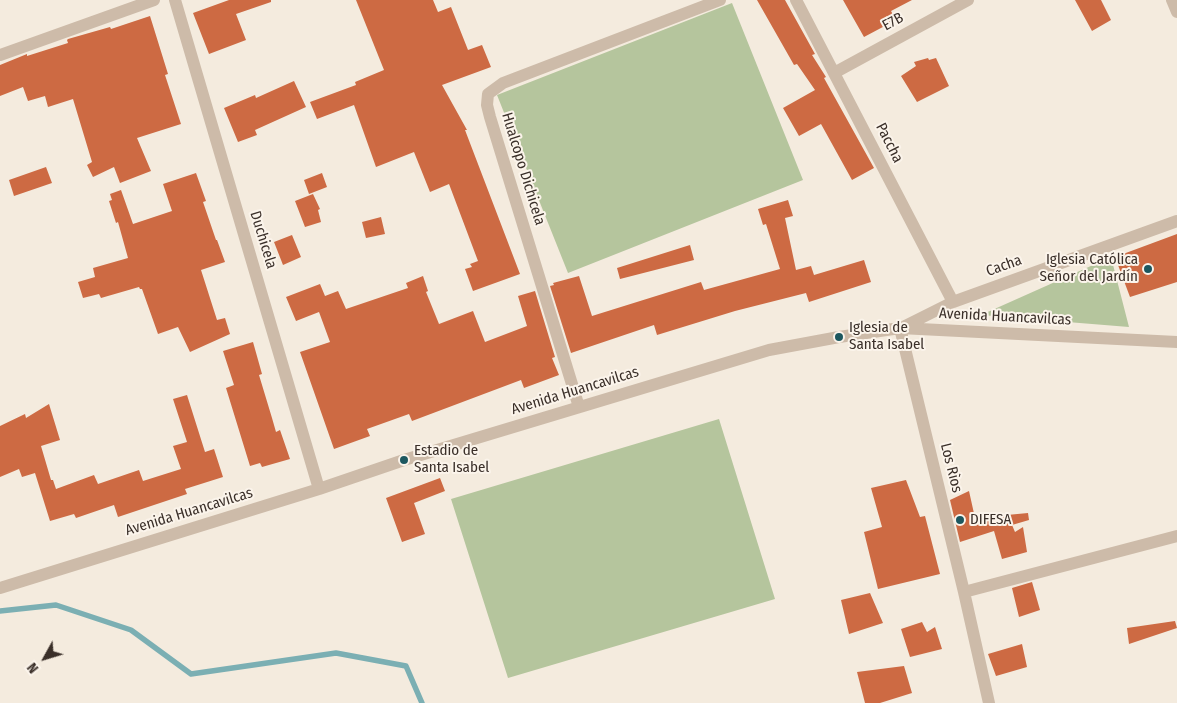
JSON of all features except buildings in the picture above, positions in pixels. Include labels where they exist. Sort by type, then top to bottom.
[{"type":"street","points":[[0,55],[154,0]]},
{"type":"street","name":"Duchicela","points":[[175,0],[320,489]]},
{"type":"street","name":"Hualcopo Dichicela","points":[[579,407],[490,117],[487,106],[488,94],[503,83],[720,0]]},
{"type":"street","name":"Paccha","points":[[796,0],[953,302]]},
{"type":"street","name":"E7B","points":[[834,73],[968,0]]},
{"type":"street","points":[[1172,0],[1177,12]]},
{"type":"street","name":"Cacha","points":[[900,328],[953,302],[1177,221]]},
{"type":"street","name":"Avenida Huancavilcas","points":[[0,588],[320,489],[404,460],[769,350],[900,328],[1177,342]]},
{"type":"street","name":"Los Rìos","points":[[900,328],[964,592],[988,703]]},
{"type":"street","points":[[964,592],[1177,536]]},
{"type":"green space","points":[[732,3],[803,180],[568,273],[497,95]]},
{"type":"green space","points":[[1111,257],[1129,327],[981,315]]},
{"type":"green space","points":[[719,419],[775,599],[508,678],[451,499]]},
{"type":"waterway","points":[[0,611],[56,605],[131,630],[191,674],[336,653],[406,666],[422,703]]},
{"type":"place","name":"Iglesia Católica Señor del Jardín","points":[[1148,269]]},
{"type":"place","name":"Iglesia de Santa Isabel","points":[[839,337]]},
{"type":"place","name":"Estadio de Santa Isabel","points":[[404,460]]},
{"type":"place","name":"DIFESA","points":[[960,520]]}]
